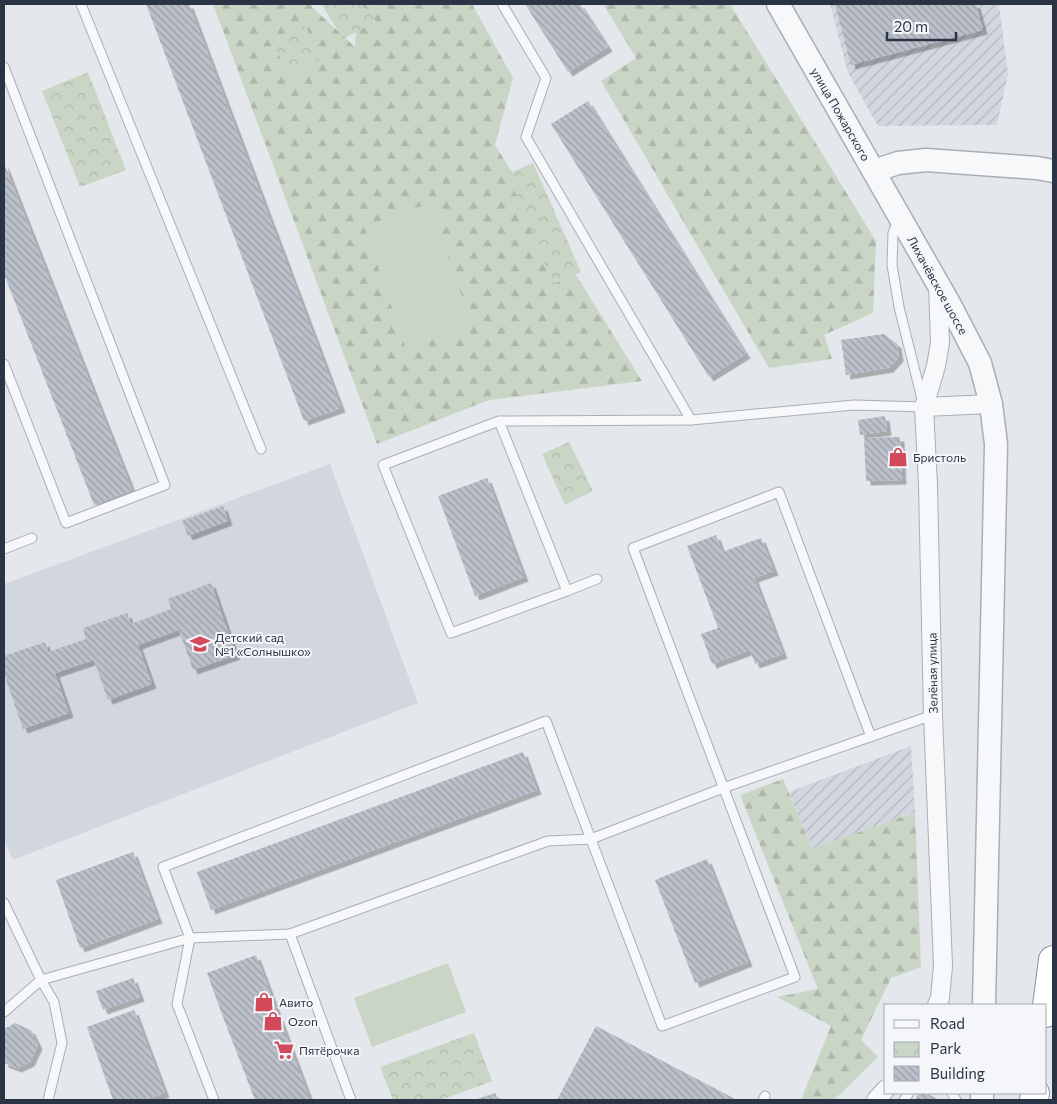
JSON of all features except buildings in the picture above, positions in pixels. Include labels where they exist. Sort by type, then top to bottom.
[{"type":"highway","points":[[1047,1005],[1053,960]]},
{"type":"street","name":"улица Пожарского","points":[[778,4],[874,171],[898,163],[926,160],[1037,168],[1053,171]]},
{"type":"street","name":"Лихачёвское шоссе","points":[[874,171],[950,304],[980,363],[991,404],[996,444],[984,1004]]},
{"type":"street","name":"Зелёная улица","points":[[938,285],[940,343],[936,366],[924,407],[928,485],[933,716],[943,966],[938,1004]]},
{"type":"street","points":[[924,407],[991,404]]},
{"type":"lane","points":[[81,4],[261,449]]},
{"type":"lane","points":[[502,4],[546,78],[526,137],[691,420]]},
{"type":"lane","points":[[4,67],[165,485],[66,523],[4,364]]},
{"type":"lane","points":[[597,580],[451,633],[383,464],[499,421],[691,420],[854,405],[924,407],[899,307],[892,265],[893,233],[900,216]]},
{"type":"lane","points":[[499,421],[566,591]]},
{"type":"lane","points":[[214,1100],[177,1004],[190,938],[163,866],[546,721],[662,1026],[795,977],[633,548],[778,492],[871,737]]},
{"type":"lane","points":[[4,549],[32,538]]},
{"type":"lane","points":[[4,1012],[41,980],[190,938],[290,934],[548,841],[591,839],[723,788],[933,716]]},
{"type":"lane","points":[[4,903],[41,980],[54,1002],[62,1043],[48,1100]]},
{"type":"lane","points":[[290,934],[351,1100]]},
{"type":"shaded area","points":[[830,4],[999,4],[1008,74],[997,125],[878,126],[848,73]]},
{"type":"shaded area","name":"Детский сад №1 «Солнышко»","points":[[330,464],[418,703],[13,860],[4,840],[4,584]]},
{"type":"shaded area","points":[[911,746],[915,812],[812,849],[789,792]]},
{"type":"green space","points":[[213,4],[309,4],[355,47],[357,4],[472,4],[513,78],[495,145],[642,381],[489,400],[377,444]]},
{"type":"green space","points":[[361,4],[376,21],[343,39],[322,5]]},
{"type":"green space","points":[[603,4],[730,4],[876,241],[873,313],[824,335],[832,359],[769,368],[601,81],[636,58]]},
{"type":"green space","points":[[303,23],[323,58],[290,75],[271,41]]},
{"type":"green space","points":[[88,72],[126,170],[80,187],[42,91]]},
{"type":"green space","points":[[533,163],[581,272],[554,284],[507,174]]},
{"type":"green space","points":[[430,203],[472,326],[406,349],[364,226]]},
{"type":"green space","points":[[569,442],[593,491],[565,505],[542,454]]},
{"type":"green space","points":[[783,779],[812,849],[915,812],[921,967],[891,978],[861,1040],[878,1057],[834,1100],[801,1100],[831,1026],[777,997],[818,989],[740,795]]},
{"type":"green space","points":[[448,963],[466,1012],[372,1047],[354,998]]},
{"type":"green space","points":[[474,1033],[492,1081],[441,1100],[393,1100],[380,1067]]},
{"type":"place","name":"Бристоль","points":[[898,457]]},
{"type":"place","name":"Детский сад №1 «Солнышко»","points":[[200,644]]},
{"type":"place","name":"Авито","points":[[264,1002]]},
{"type":"place","name":"Ozon","points":[[273,1021]]},
{"type":"place","name":"Пятёрочка","points":[[284,1050]]}]
